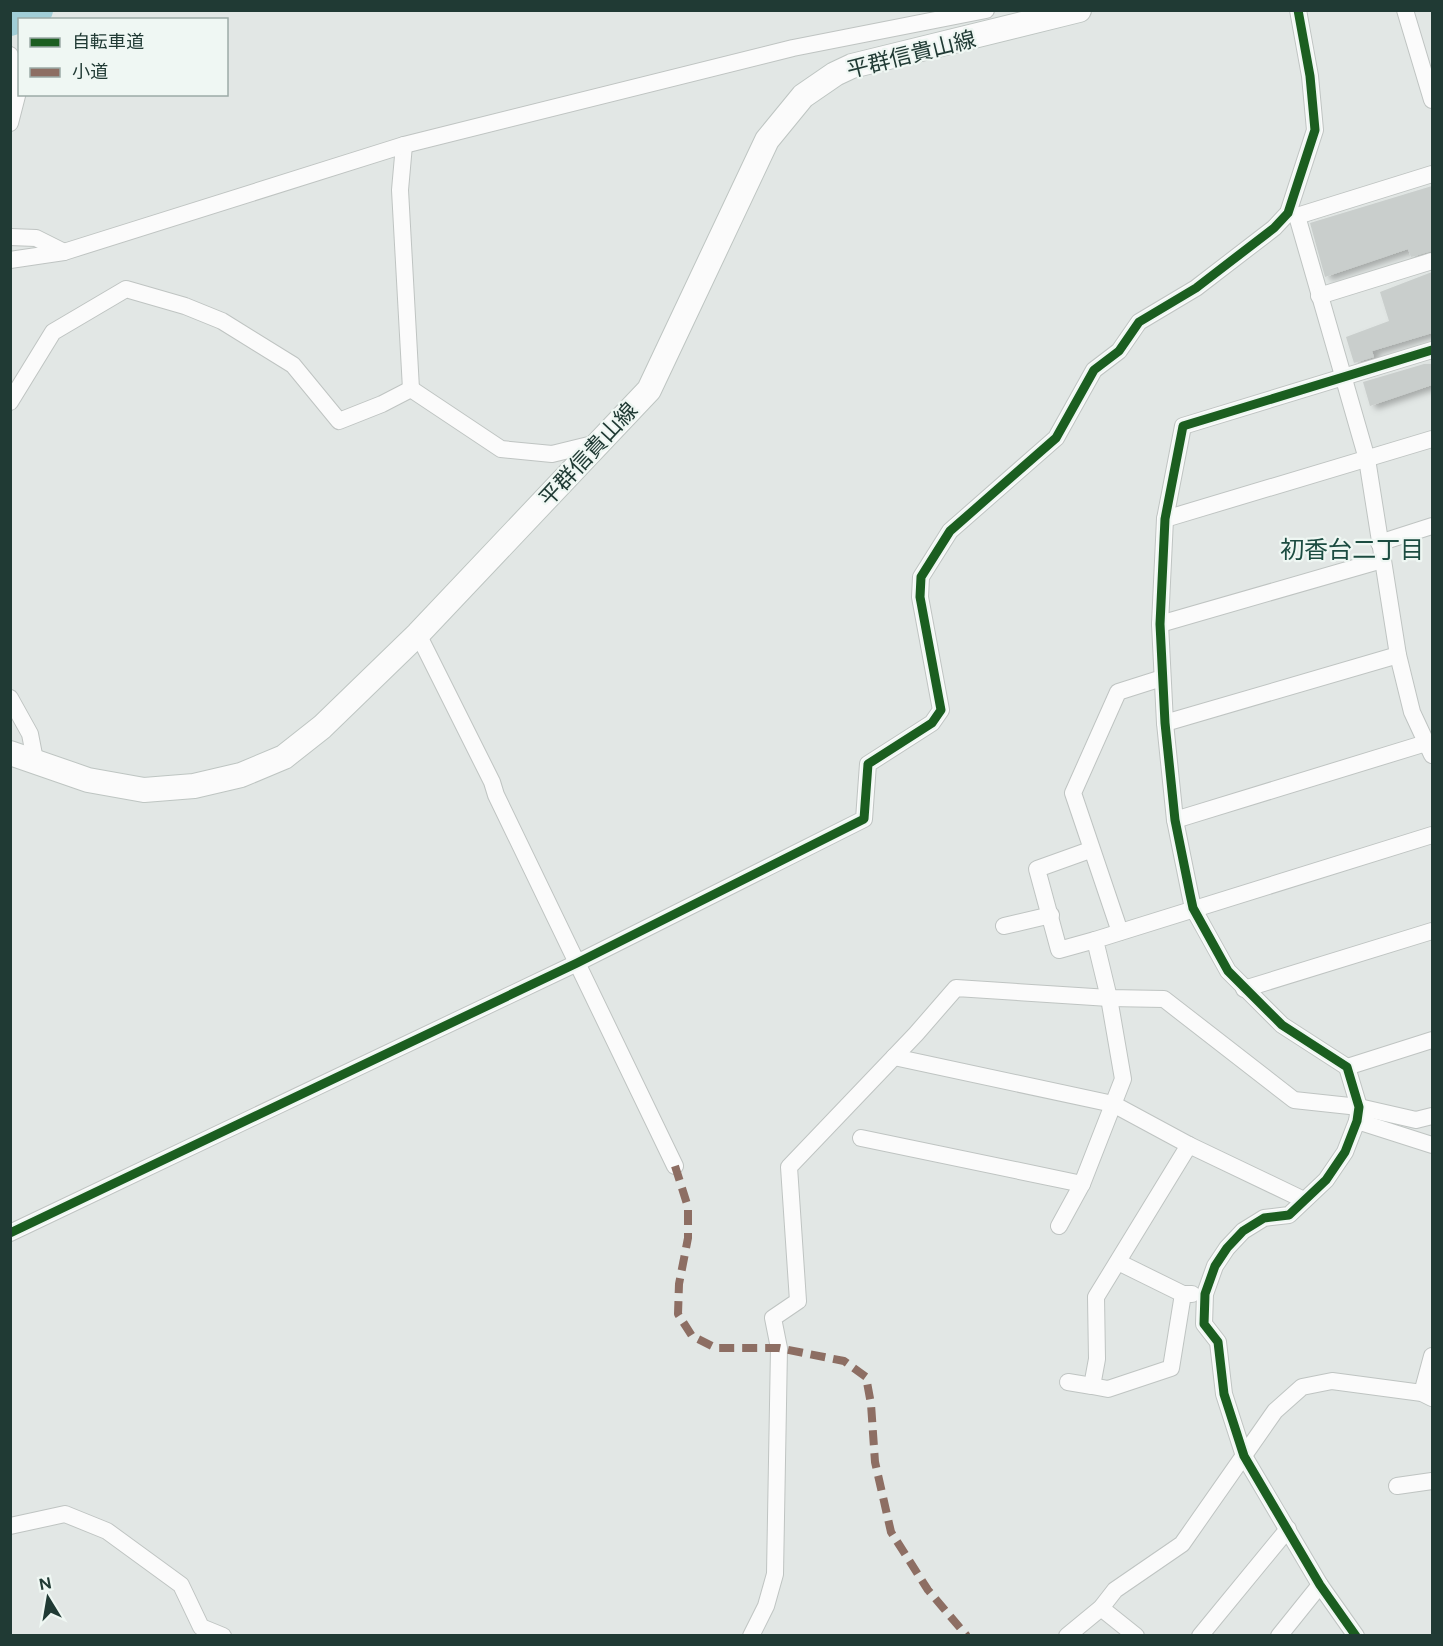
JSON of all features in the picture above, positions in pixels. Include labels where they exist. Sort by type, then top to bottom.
[{"type":"main road","name":"平群信貴山線","points":[[10,753],[88,780],[144,790],[194,786],[241,776],[291,751],[322,727],[418,634],[649,390],[766,140],[802,96],[834,74],[852,66],[1079,10]]},
{"type":"street","points":[[10,260],[64,252],[404,145],[793,48],[986,10]]},
{"type":"street","points":[[1175,820],[1429,749],[1412,712],[1398,655],[1366,459],[1293,214],[1315,130],[1310,76],[1298,10]]},
{"type":"street","points":[[1406,10],[1432,100]]},
{"type":"street","points":[[10,55],[18,84]]},
{"type":"street","points":[[10,123],[18,92]]},
{"type":"street","points":[[404,145],[400,190],[411,389]]},
{"type":"street","points":[[10,1233],[577,963],[864,819],[868,764],[932,723],[941,710],[920,597],[921,577],[950,531],[1056,438],[1094,370],[1119,351],[1139,322],[1196,288],[1293,214],[1432,174]]},
{"type":"street","points":[[10,237],[36,238],[64,252]]},
{"type":"street","points":[[1319,296],[1432,261]]},
{"type":"street","points":[[10,402],[53,332],[126,289],[185,306],[222,321],[293,365],[339,421],[382,404],[411,389]]},
{"type":"street","points":[[1356,1635],[1320,1585],[1244,1456],[1224,1394],[1218,1342],[1204,1324],[1204,1294],[1215,1266],[1227,1248],[1244,1231],[1264,1218],[1289,1215],[1304,1200],[1332,1171],[1345,1152],[1358,1114],[1347,1067],[1282,1025],[1244,989],[1228,971],[1193,908],[1175,820],[1165,723],[1160,624],[1165,519],[1183,426],[1432,350]]},
{"type":"street","points":[[411,389],[501,450],[552,454],[600,443]]},
{"type":"street","points":[[1165,519],[1432,439]]},
{"type":"street","points":[[1160,624],[1380,551],[1432,526]]},
{"type":"street","points":[[418,634],[492,782],[496,795],[675,1166]]},
{"type":"street","points":[[1165,723],[1398,655]]},
{"type":"street","points":[[1120,932],[1090,850],[1073,793],[1118,692],[1162,678]]},
{"type":"street","points":[[10,698],[30,734],[35,760]]},
{"type":"street","points":[[1090,850],[1037,869],[1059,950],[1432,835]]},
{"type":"street","points":[[1004,926],[1051,915]]},
{"type":"street","points":[[1244,989],[1432,931]]},
{"type":"street","points":[[1059,1226],[1082,1184],[1123,1079],[1109,998],[1095,940]]},
{"type":"street","points":[[751,1635],[766,1606],[776,1574],[779,1348],[773,1318],[798,1301],[789,1167],[956,988],[1109,998],[1164,999],[1294,1100],[1358,1114],[1416,1120],[1432,1116]]},
{"type":"street","points":[[1347,1067],[1432,1040]]},
{"type":"street","points":[[894,1057],[1113,1104],[1189,1145],[1304,1200]]},
{"type":"street","points":[[1358,1114],[1432,1145]]},
{"type":"street","points":[[861,1138],[1082,1184]]},
{"type":"street","points":[[1092,1386],[1097,1359],[1096,1297],[1189,1145]]},
{"type":"street","points":[[1118,1262],[1183,1294],[1204,1294]]},
{"type":"street","points":[[1068,1382],[1108,1389],[1172,1368],[1183,1294]]},
{"type":"street","points":[[1067,1635],[1101,1608],[1115,1590],[1182,1544],[1275,1411],[1302,1387],[1332,1381],[1427,1395],[1432,1356]]},
{"type":"street","points":[[1397,1486],[1432,1481]]},
{"type":"street","points":[[10,1526],[65,1514],[107,1531],[181,1585],[201,1627],[223,1635]]},
{"type":"street","points":[[1200,1635],[1288,1529]]},
{"type":"street","points":[[1279,1635],[1320,1585]]},
{"type":"street","points":[[1101,1608],[1136,1635]]},
{"type":"building","points":[[1432,186],[1432,251],[1411,257],[1408,249],[1325,277],[1310,223]]},
{"type":"building","points":[[1432,272],[1432,333],[1372,351],[1374,357],[1354,363],[1346,337],[1389,321],[1380,292]]},
{"type":"building","points":[[1424,364],[1432,364],[1432,385],[1370,406],[1363,382]]},
{"type":"waterway","points":[[10,21],[38,10]]},
{"type":"marked path","points":[[675,1166],[688,1207],[688,1238],[679,1284],[678,1314],[692,1336],[716,1348],[779,1348],[844,1361],[866,1377],[871,1404],[875,1462],[891,1532],[928,1590],[967,1636]]},
{"type":"cycle path","points":[[10,1233],[577,963],[864,819],[868,764],[932,723],[941,710],[920,597],[921,577],[950,531],[1056,438],[1094,370],[1119,351],[1139,322],[1196,288],[1274,228],[1288,213],[1315,130],[1310,76],[1298,10]]},
{"type":"cycle path","points":[[1356,1636],[1320,1585],[1244,1456],[1224,1394],[1218,1342],[1204,1324],[1205,1294],[1215,1266],[1227,1248],[1243,1231],[1264,1218],[1289,1215],[1326,1180],[1345,1152],[1357,1121],[1359,1107],[1347,1067],[1282,1025],[1228,971],[1193,908],[1175,820],[1165,723],[1160,624],[1165,519],[1183,426],[1432,350]]},
{"type":"district","name":"初香台二丁目","points":[[1352,550]]}]
